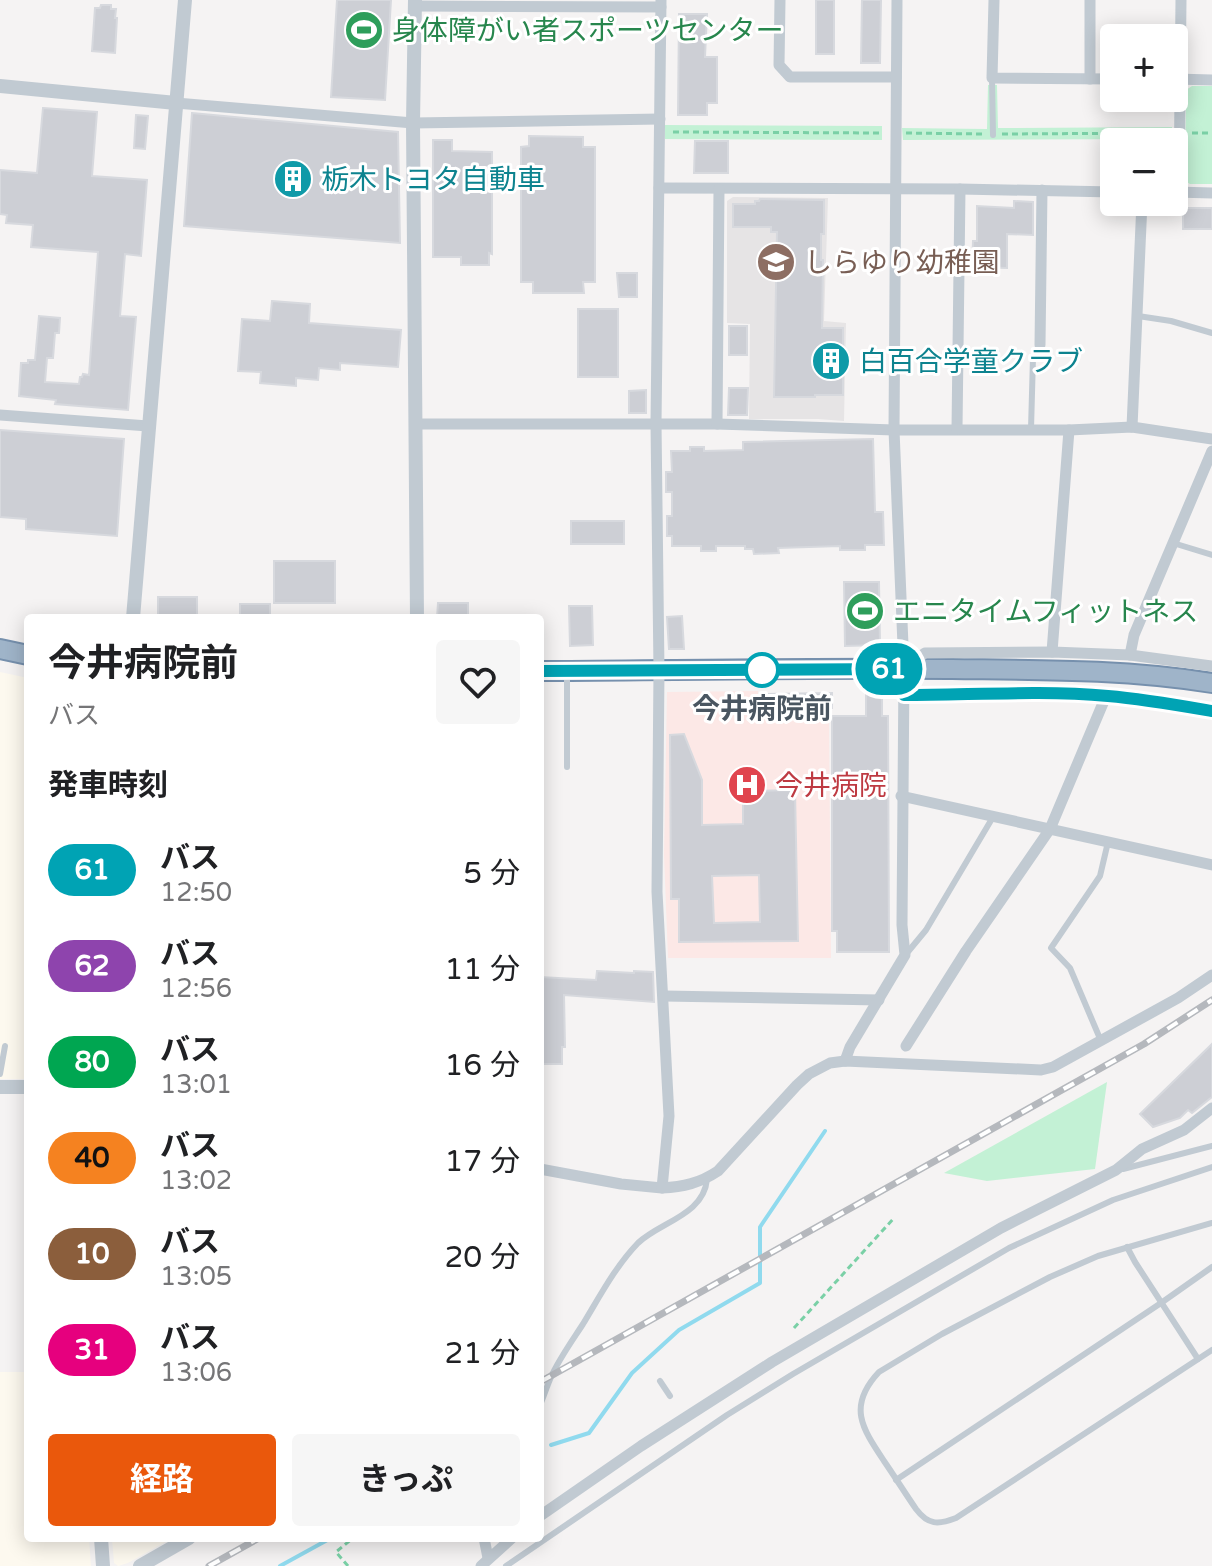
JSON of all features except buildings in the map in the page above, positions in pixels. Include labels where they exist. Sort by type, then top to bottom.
[{"type":"highway","points":[[0,649],[24,654]]},
{"type":"highway","points":[[544,671],[904,669],[1209,677]]},
{"type":"street","points":[[133,614],[185,0]]},
{"type":"street","points":[[780,0],[779,65],[790,77],[896,77]]},
{"type":"street","points":[[845,1061],[850,1047],[905,955],[901,796],[904,669],[894,430],[897,0]]},
{"type":"street","points":[[994,0],[992,78],[1100,79]]},
{"type":"street","points":[[1090,0],[1090,79]]},
{"type":"street","points":[[1180,24],[1181,0]]},
{"type":"street","points":[[417,614],[415,3],[661,3],[656,423],[659,671],[657,892],[669,1116],[662,1188]]},
{"type":"street","points":[[1188,79],[1212,80]]},
{"type":"street","points":[[0,86],[413,123],[660,119]]},
{"type":"street","points":[[659,188],[1100,192]]},
{"type":"street","points":[[717,424],[719,189]]},
{"type":"street","points":[[957,429],[960,189]]},
{"type":"street","points":[[1040,345],[1042,190]]},
{"type":"street","points":[[1188,192],[1212,193]]},
{"type":"street","points":[[1132,427],[1141,216]]},
{"type":"street","points":[[0,415],[148,426]]},
{"type":"street","points":[[416,424],[656,423],[894,430],[1132,427],[1212,439]]},
{"type":"street","points":[[1052,652],[1069,430]]},
{"type":"street","points":[[1130,655],[1134,635],[1212,451]]},
{"type":"street","points":[[904,669],[925,653],[1052,652],[1130,655],[1209,677]]},
{"type":"street","points":[[904,695],[1106,696],[1212,711]]},
{"type":"street","points":[[906,1046],[966,951],[1050,829],[1106,696]]},
{"type":"street","points":[[901,796],[1212,865]]},
{"type":"street","points":[[544,1170],[621,1184],[682,1187],[707,1179],[718,1171],[797,1085],[809,1074],[830,1063],[845,1061],[1041,1070],[1053,1067],[1101,1041],[1212,975]]},
{"type":"street","points":[[664,996],[879,1000]]},
{"type":"street","points":[[0,1087],[24,1087]]},
{"type":"street","points":[[544,1513],[641,1446],[772,1362],[1001,1228],[1116,1170],[1142,1149],[1184,1130],[1212,1108]]},
{"type":"street","points":[[101,1542],[103,1566]]},
{"type":"street","points":[[140,1566],[182,1542]]},
{"type":"street","points":[[484,1562],[507,1542]]},
{"type":"lane","points":[[992,78],[993,135]]},
{"type":"lane","points":[[1137,316],[1171,321],[1212,333]]},
{"type":"lane","points":[[1031,429],[1033,357],[1040,345]]},
{"type":"lane","points":[[1173,543],[1212,555]]},
{"type":"lane","points":[[567,671],[567,767]]},
{"type":"lane","points":[[905,955],[926,930],[994,817]]},
{"type":"lane","points":[[1101,1041],[1070,968],[1051,948],[1100,876],[1108,842]]},
{"type":"lane","points":[[0,1074],[5,1046]]},
{"type":"lane","points":[[1116,1170],[1212,1146]]},
{"type":"lane","points":[[544,1540],[727,1415],[1009,1248],[1113,1200],[1212,1167]]},
{"type":"lane","points":[[544,1394],[551,1376],[621,1262],[653,1231],[686,1214],[701,1196],[707,1179]]},
{"type":"lane","points":[[1212,1223],[1098,1256],[1031,1286],[942,1334],[879,1372],[862,1395],[860,1414],[865,1432],[923,1519],[940,1523],[956,1518],[1212,1350]]},
{"type":"lane","points":[[1127,1247],[1198,1359]]},
{"type":"lane","points":[[896,1480],[1212,1267]]},
{"type":"lane","points":[[660,1381],[670,1396]]},
{"type":"lane","points":[[506,1566],[541,1542]]},
{"type":"path","points":[[665,132],[882,133]]},
{"type":"path","points":[[903,133],[1100,134]]},
{"type":"path","points":[[1188,133],[1212,133]]},
{"type":"path","points":[[794,1328],[894,1218]]},
{"type":"path","points":[[348,1542],[336,1552],[348,1566]]},
{"type":"shaded area","name":"しらゆり幼稚園","points":[[733,197],[828,198],[824,321],[846,323],[844,421],[749,419],[750,324],[727,323],[727,201]]},
{"type":"shaded area","points":[[0,672],[24,677],[24,1079],[0,1079]]},
{"type":"shaded area","name":"今井病院","points":[[758,691],[758,713],[829,714],[831,958],[668,958],[664,855],[667,692]]},
{"type":"shaded area","points":[[0,1372],[24,1372],[24,1542],[89,1542],[91,1566],[0,1566]]},
{"type":"shaded area","points":[[112,1542],[165,1542],[128,1563],[118,1566],[114,1563]]},
{"type":"green space","points":[[988,85],[997,85],[998,128],[1172,127],[1100,128],[1100,139],[903,140],[902,128],[987,129]]},
{"type":"green space","points":[[1212,86],[1212,184],[1188,183],[1188,128],[1186,128],[1188,89]]},
{"type":"green space","points":[[665,125],[882,126],[882,140],[665,139]]},
{"type":"green space","points":[[1107,1082],[1095,1169],[987,1181],[944,1173]]},
{"type":"waterway","points":[[551,1445],[589,1433],[632,1373],[679,1330],[760,1283],[760,1227],[825,1131]]},
{"type":"waterway","points":[[280,1566],[324,1542]]},
{"type":"railway","points":[[544,1380],[1144,1044],[1212,1000]]},
{"type":"railway","points":[[209,1566],[252,1542]]},
{"type":"bus line","name":"61","points":[[544,671],[904,669],[904,695],[1106,696],[1212,711]]},
{"type":"place","name":"身体障がい者スポーツセンター","points":[[364,30]]},
{"type":"place","name":"栃木トヨタ自動車","points":[[293,179]]},
{"type":"place","name":"しらゆり幼稚園","points":[[776,262]]},
{"type":"place","name":"白百合学童クラブ","points":[[831,361]]},
{"type":"place","name":"エニタイムフィットネス","points":[[865,611]]},
{"type":"place","name":"今井病院前","points":[[762,670]]},
{"type":"place","name":"今井病院","points":[[747,785]]}]
